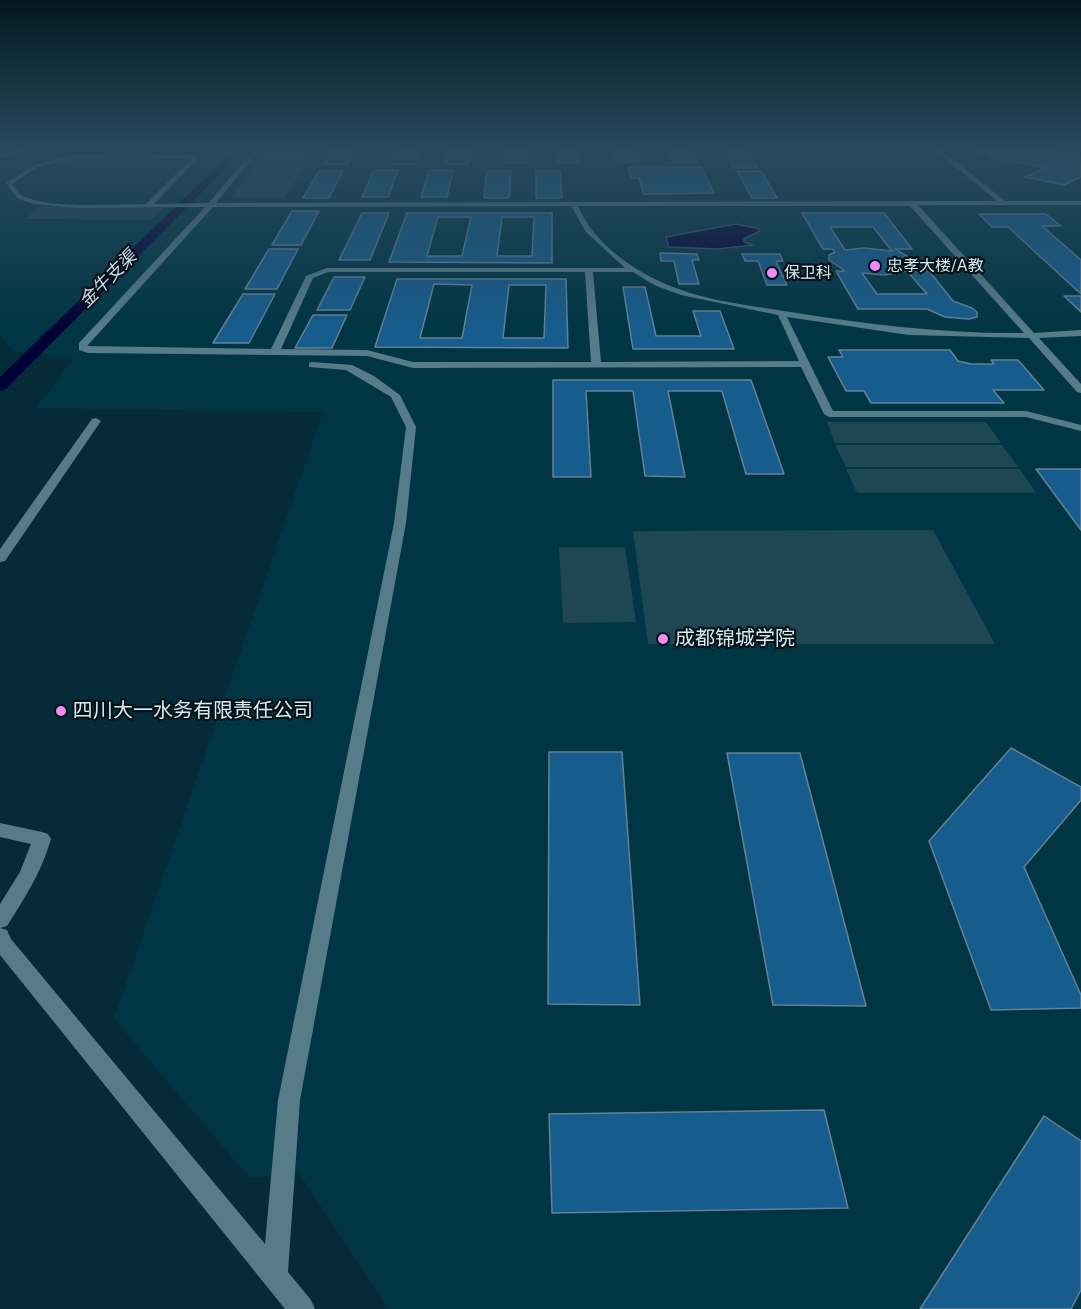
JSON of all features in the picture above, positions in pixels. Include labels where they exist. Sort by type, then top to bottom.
[{"type":"street","points":[[207,209],[82,345],[82,348],[88,350],[274,351],[343,359]]},
{"type":"street","points":[[575,209],[576,214],[594,238],[634,270],[670,289],[728,304],[924,334],[1034,336],[1081,333]]},
{"type":"street","points":[[918,209],[1081,390]]},
{"type":"street","points":[[274,351],[310,276],[327,270],[634,270]]},
{"type":"street","points":[[589,270],[597,365]]},
{"type":"street","points":[[781,313],[829,414],[1026,414],[1081,428]]},
{"type":"street","points":[[312,365],[367,352],[413,365],[805,364]]},
{"type":"street","points":[[275,1275],[289,1100],[399,523],[411,427],[395,395],[370,378],[348,367],[343,359]]},
{"type":"street","points":[[0,558],[96,421]]},
{"type":"street","points":[[0,830],[42,839],[36,863],[27,882],[0,920]]},
{"type":"street","points":[[0,936],[2,943],[302,1309]]},
{"type":"shaded area","name":"成都锦城学院","points":[[0,209],[1081,209],[1081,1309],[389,1309],[299,1173],[250,1178],[114,1019],[323,412],[36,408],[72,360],[13,351],[0,336]]},
{"type":"shaded area","points":[[38,209],[163,209],[151,220],[25,219]]},
{"type":"shaded area","points":[[736,224],[760,231],[744,239],[744,242],[753,245],[717,249],[669,247],[666,237]]},
{"type":"shaded area","points":[[827,422],[986,422],[1001,443],[835,443]]},
{"type":"shaded area","points":[[835,445],[1002,445],[1018,467],[846,467]]},
{"type":"shaded area","points":[[846,469],[1020,469],[1036,493],[857,493]]},
{"type":"shaded area","points":[[933,530],[995,644],[648,644],[633,531]]},
{"type":"shaded area","points":[[559,547],[625,547],[636,622],[563,623]]},
{"type":"building","points":[[292,211],[319,211],[301,245],[272,245]]},
{"type":"building","points":[[362,213],[389,213],[370,260],[339,260]]},
{"type":"building","points":[[407,213],[552,213],[552,263],[389,262]],"holes":[[[438,217],[471,217],[462,256],[427,256]],[[502,217],[534,217],[532,256],[497,256]]]},
{"type":"building","name":"忠孝大楼/A教","points":[[802,213],[884,213],[912,249],[895,249],[915,261],[915,266],[911,271],[929,271],[953,301],[972,308],[977,312],[977,317],[969,319],[945,317],[927,309],[858,309],[836,271],[845,271],[829,260],[829,255],[835,252],[832,249],[823,249]],"holes":[[[830,227],[873,227],[892,251],[864,248],[845,250]],[[907,271],[927,294],[877,294],[862,273],[885,275]]]},
{"type":"building","points":[[979,214],[1046,214],[1061,226],[1042,226],[1081,260],[1081,294],[1008,227],[992,227]]},
{"type":"building","points":[[269,249],[298,249],[277,289],[245,289]]},
{"type":"building","points":[[660,253],[697,254],[699,260],[692,260],[699,284],[679,284],[674,261],[661,261]]},
{"type":"building","name":"保卫科","points":[[742,254],[780,254],[783,261],[776,261],[787,285],[767,285],[758,261],[745,261]]},
{"type":"building","points":[[334,277],[365,277],[350,310],[317,310]]},
{"type":"building","points":[[397,279],[566,279],[568,348],[375,347]],"holes":[[[434,284],[472,285],[462,338],[420,338]],[[509,285],[546,285],[544,338],[503,338]]]},
{"type":"building","points":[[623,287],[645,287],[656,336],[701,336],[693,311],[720,311],[734,349],[633,349]]},
{"type":"building","points":[[243,294],[275,294],[249,343],[213,343]]},
{"type":"building","points":[[1064,296],[1081,296],[1081,312]]},
{"type":"building","points":[[313,315],[347,315],[332,348],[295,348]]},
{"type":"building","points":[[839,350],[950,350],[958,361],[971,364],[994,364],[991,360],[1018,360],[1044,390],[993,390],[1004,403],[871,403],[864,391],[846,391],[828,357],[843,357]]},
{"type":"building","points":[[553,380],[751,380],[784,474],[746,474],[722,391],[668,391],[685,477],[645,476],[633,391],[586,391],[591,477],[553,477]]},
{"type":"building","points":[[1036,469],[1081,469],[1081,530]]},
{"type":"building","points":[[1011,748],[1081,787],[1081,800],[1024,867],[1081,995],[1081,1008],[991,1010],[929,841]]},
{"type":"building","points":[[549,752],[622,752],[640,1005],[548,1004]]},
{"type":"building","points":[[727,753],[800,753],[866,1006],[773,1005]]},
{"type":"building","points":[[824,1110],[848,1208],[552,1213],[549,1114]]},
{"type":"building","points":[[1044,1116],[1081,1141],[1081,1290],[1071,1309],[920,1309]]},
{"type":"waterway","name":"金牛支渠","points":[[0,386],[179,209]]},
{"type":"place","name":"忠孝大楼/A教","points":[[875,266]]},
{"type":"place","name":"保卫科","points":[[772,273]]},
{"type":"place","name":"成都锦城学院","points":[[663,639]]},
{"type":"place","name":"四川大一水务有限责任公司","points":[[61,711]]}]
